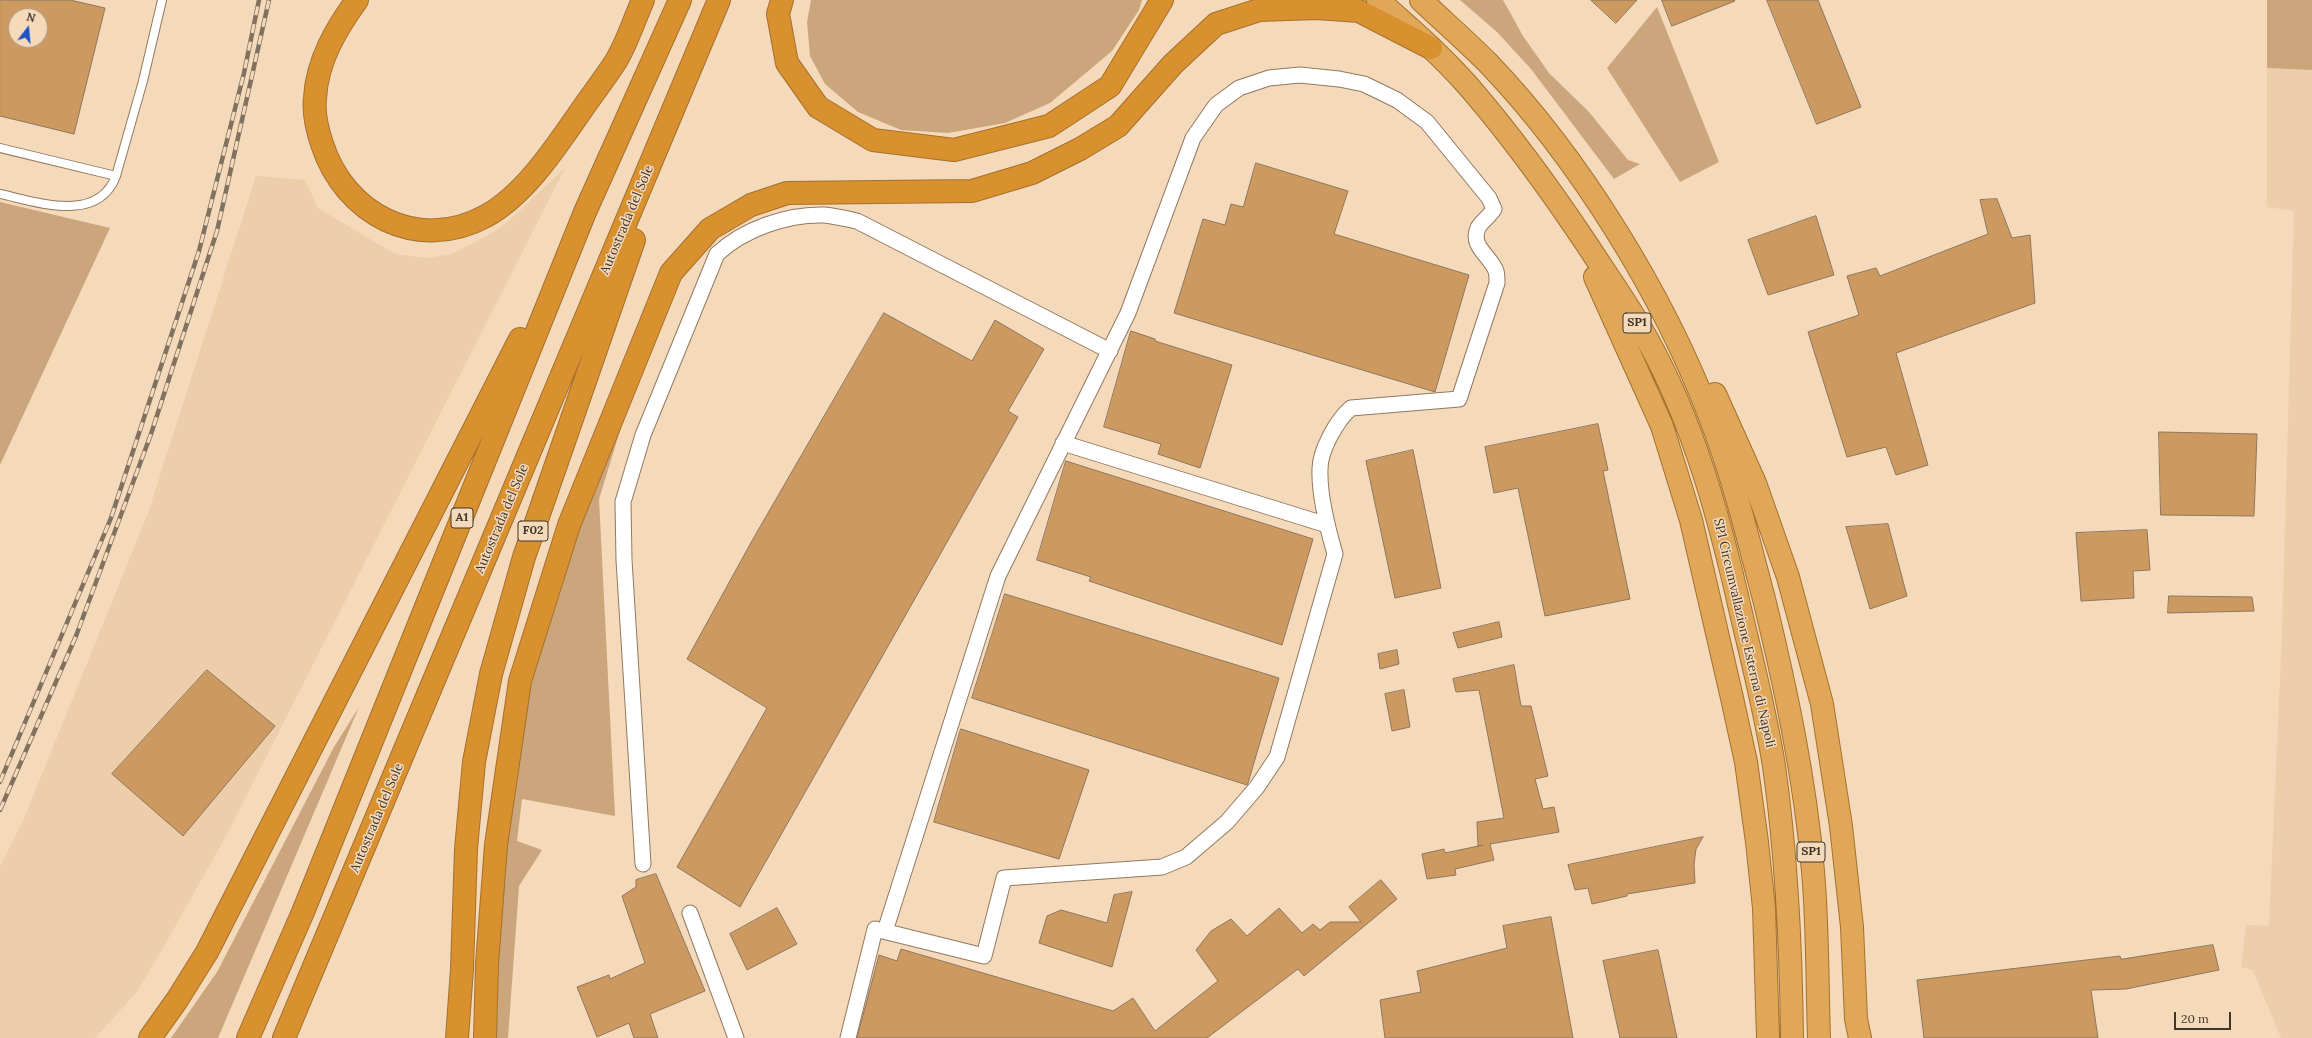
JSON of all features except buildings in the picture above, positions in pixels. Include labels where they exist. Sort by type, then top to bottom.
[{"type":"highway","points":[[357,0],[333,35],[321,66],[317,82],[315,115],[317,129],[328,162],[344,188],[364,208],[392,223],[424,229],[441,229],[457,227],[487,215],[501,206],[534,172],[552,151],[617,60],[643,0]]},
{"type":"highway","name":"A1","points":[[248,1038],[303,912],[585,212],[680,0]]},
{"type":"highway","name":"Autostrada del Sole","points":[[284,1038],[720,0]]},
{"type":"highway","points":[[782,0],[778,14],[787,62],[818,107],[873,140],[954,150],[1049,126],[1110,86],[1162,0]]},
{"type":"highway","name":"SP1 Circumvallazione Esterna di Napoli","points":[[1378,0],[1431,48],[1470,88],[1564,211],[1648,340],[1688,430],[1718,520],[1763,708],[1774,768],[1786,871],[1792,997],[1792,1038]]},
{"type":"highway","name":"SP1 Circumvallazione Esterna di Napoli","points":[[1421,0],[1488,64],[1530,112],[1595,200],[1640,270],[1689,366],[1729,469],[1779,660],[1799,762],[1809,834],[1817,920],[1819,1038]]},
{"type":"highway","points":[[485,1038],[487,964],[496,845],[520,681],[569,525],[671,273],[710,229],[751,205],[787,193],[972,191],[1032,173],[1080,149],[1118,126],[1173,64],[1216,24],[1259,10],[1317,8],[1360,11],[1431,48]]},
{"type":"highway","name":"F02","points":[[457,1038],[462,969],[466,849],[472,778],[491,674],[524,557],[701,44]]},
{"type":"highway","points":[[1564,211],[1662,426],[1690,520],[1747,770],[1764,908],[1768,1038]]},
{"type":"highway","points":[[150,1038],[178,1000],[207,952],[585,212]]},
{"type":"highway","points":[[1653,295],[1694,356],[1714,391],[1734,435],[1763,505],[1788,578],[1808,648],[1822,704],[1841,826],[1852,927],[1856,1019],[1860,1038]]},
{"type":"street","points":[[848,1038],[875,929],[984,956],[1004,878],[1162,867],[1186,857],[1227,822],[1257,787],[1277,757],[1335,554],[1327,525],[1320,468],[1332,432],[1341,417],[1352,408],[1459,399],[1498,283],[1496,271],[1476,244],[1476,236],[1479,226],[1488,218],[1494,209],[1489,198],[1427,122],[1397,100],[1364,84],[1339,79],[1300,75],[1269,78],[1239,88],[1216,105],[1194,138],[1128,313],[998,576],[885,931]]},
{"type":"street","points":[[643,864],[625,567],[623,502],[643,434],[717,254],[730,241],[760,226],[802,217],[824,215],[857,221],[1110,351]]},
{"type":"street","points":[[1063,443],[1327,525]]},
{"type":"street","points":[[690,913],[736,1038]]},
{"type":"lane","points":[[0,194],[60,207],[82,206],[104,196],[113,184],[116,176],[143,81],[162,0]]},
{"type":"lane","points":[[0,148],[116,176]]},
{"type":"shaded area","points":[[811,0],[1142,0],[1139,10],[1112,51],[1050,103],[1005,123],[948,133],[901,130],[858,112],[825,84],[810,56],[807,22]]},
{"type":"shaded area","points":[[1460,0],[1503,0],[1523,36],[1549,73],[1589,112],[1628,160],[1640,164],[1614,179],[1531,69],[1497,32]]},
{"type":"shaded area","points":[[2267,0],[2312,0],[2312,70],[2267,68]]},
{"type":"shaded area","points":[[1657,7],[1719,162],[1680,182],[1607,68]]},
{"type":"shaded area","points":[[2267,68],[2312,70],[2312,1038],[2281,1038],[2253,970],[2241,967],[2246,925],[2269,926],[2282,633],[2294,211],[2267,207]]},
{"type":"shaded area","points":[[565,168],[226,836],[136,993],[95,1038],[0,1038],[0,867],[23,821],[148,513],[256,176],[305,180],[318,208],[395,254],[427,258],[452,254],[494,232],[511,219]]},
{"type":"shaded area","points":[[0,202],[110,228],[0,465]]},
{"type":"shaded area","points":[[624,418],[599,499],[615,816],[522,799],[517,841],[542,850],[519,886],[508,1038],[494,1038],[497,914],[530,689],[564,566]]},
{"type":"shaded area","points":[[359,707],[218,1038],[171,1038],[217,972],[334,747]]},
{"type":"railway","points":[[0,782],[111,518],[199,251],[244,73],[259,0]]},
{"type":"railway","points":[[0,810],[76,636],[151,434],[217,231],[269,0]]}]
